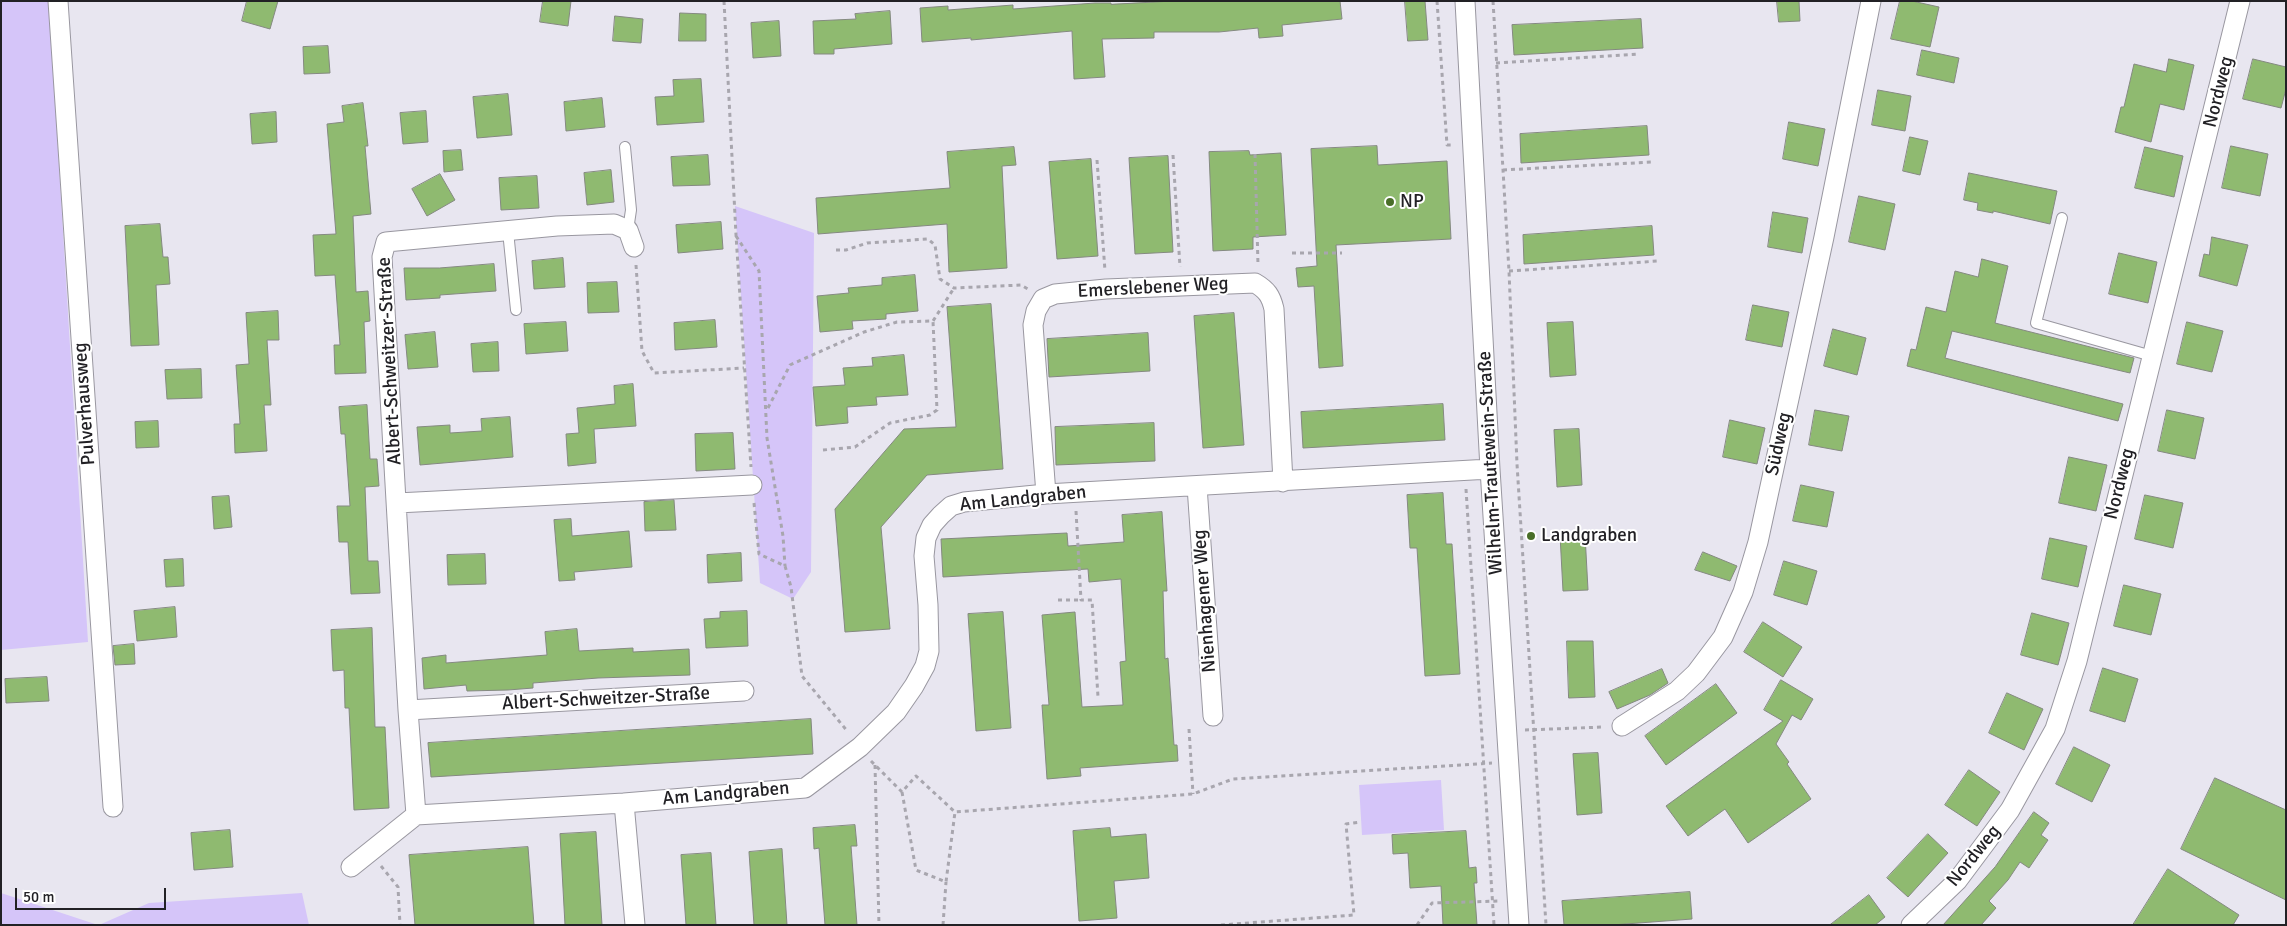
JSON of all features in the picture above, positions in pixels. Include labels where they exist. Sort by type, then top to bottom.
[{"type":"street","name":"Pulverhausweg","points":[[58,1],[113,806]]},
{"type":"street","name":"Wilhelm-Trautewein-Straße","points":[[1465,1],[1490,469],[1519,925]]},
{"type":"street","name":"Südweg","points":[[1622,726],[1677,690],[1696,672],[1723,637],[1743,592],[1758,542],[1822,247],[1871,1]]},
{"type":"street","name":"Nordweg","points":[[1911,925],[1957,880],[2010,810],[2055,729],[2077,661],[2240,1]]},
{"type":"street","name":"Albert-Schweitzer-Straße","points":[[416,815],[408,710],[382,257],[386,242],[557,226],[614,224],[631,238]]},
{"type":"street","name":"Emerslebener Weg","points":[[1043,299],[1055,294],[1181,285],[1255,283],[1264,288],[1271,296],[1274,308],[1283,482]]},
{"type":"street","points":[[1043,299],[1036,311],[1033,326],[1046,494]]},
{"type":"street","name":"Am Landgraben","points":[[416,815],[624,803],[805,788],[860,747],[896,712],[914,686],[925,666],[929,651],[930,633],[924,556],[926,538],[932,524],[952,506],[964,502],[1046,494],[1490,469]]},
{"type":"street","points":[[397,503],[752,485]]},
{"type":"street","name":"Nienhagener Weg","points":[[1197,486],[1213,716]]},
{"type":"street","name":"Albert-Schweitzer-Straße","points":[[408,710],[744,691]]},
{"type":"street","points":[[624,803],[634,925]]},
{"type":"street","points":[[351,867],[416,815]]},
{"type":"lane","points":[[625,147],[631,210],[631,238]]},
{"type":"lane","points":[[2062,218],[2036,323],[2152,356]]},
{"type":"lane","points":[[508,231],[516,310]]},
{"type":"path","points":[[724,1],[744,368],[759,554],[785,566]]},
{"type":"path","points":[[1493,1],[1509,271],[1517,464],[1546,925]]},
{"type":"path","points":[[1496,63],[1639,54]]},
{"type":"path","points":[[1255,154],[1258,257],[1255,283]]},
{"type":"path","points":[[1173,155],[1181,285]]},
{"type":"path","points":[[1097,160],[1106,289]]},
{"type":"path","points":[[1503,170],[1652,162]]},
{"type":"path","points":[[736,236],[759,271],[767,438],[783,536],[785,566],[792,587],[802,676],[875,765],[902,792],[916,870],[946,882]]},
{"type":"path","points":[[631,238],[642,351],[654,373],[744,368]]},
{"type":"path","points":[[836,250],[846,250],[868,243],[928,239],[935,245],[940,279],[954,288],[1020,285],[1043,299]]},
{"type":"path","points":[[1292,253],[1342,253]]},
{"type":"path","points":[[1509,271],[1658,261]]},
{"type":"path","points":[[822,450],[855,447],[890,423],[930,416],[937,410],[933,321],[954,288]]},
{"type":"path","points":[[767,410],[790,365],[864,332],[897,322],[933,321]]},
{"type":"path","points":[[1464,470],[1485,763],[1494,925]]},
{"type":"path","points":[[1075,493],[1081,600]]},
{"type":"path","points":[[1058,600],[1092,600],[1098,697]]},
{"type":"path","points":[[1508,731],[1622,726]]},
{"type":"path","points":[[1189,729],[1192,794]]},
{"type":"path","points":[[902,792],[916,776],[955,812],[1192,794],[1233,779],[1510,762]]},
{"type":"path","points":[[875,765],[879,925]]},
{"type":"path","points":[[943,925],[946,882],[955,812]]},
{"type":"path","points":[[1221,925],[1354,915],[1346,824],[1362,822]]},
{"type":"path","points":[[370,852],[398,887],[400,925]]},
{"type":"path","points":[[1417,925],[1432,903],[1518,900]]},
{"type":"shaded area","points":[[1,1],[49,1],[88,642],[1,650]]},
{"type":"shaded area","points":[[735,206],[814,233],[811,572],[793,599],[760,583]]},
{"type":"shaded area","points":[[1441,780],[1444,830],[1362,835],[1359,785]]},
{"type":"shaded area","points":[[1,893],[98,925],[1,925]]},
{"type":"shaded area","points":[[302,893],[309,925],[99,925],[149,903]]},
{"type":"building","points":[[247,1],[278,1],[270,29],[242,21]]},
{"type":"building","points":[[543,1],[571,1],[568,26],[540,22]]},
{"type":"building","points":[[1340,1],[1342,19],[1282,25],[1283,36],[1259,38],[1258,28],[1219,32],[1154,32],[1154,38],[1102,39],[1105,77],[1074,79],[1072,31],[971,40],[971,38],[922,42],[920,8],[948,6],[948,10],[1013,5],[1013,9],[1095,3]]},
{"type":"building","points":[[1405,1],[1425,1],[1428,40],[1408,41]]},
{"type":"building","points":[[1777,1],[1799,1],[1800,21],[1779,22]]},
{"type":"building","points":[[1900,1],[1912,1],[1939,7],[1930,47],[1891,39]]},
{"type":"building","points":[[890,11],[892,44],[834,49],[834,54],[814,54],[813,21],[856,19],[855,14]]},
{"type":"building","points":[[680,13],[706,14],[706,41],[679,41]]},
{"type":"building","points":[[615,16],[643,19],[641,43],[613,41]]},
{"type":"building","points":[[1641,19],[1643,48],[1514,55],[1512,25]]},
{"type":"building","points":[[779,21],[781,56],[753,58],[751,23]]},
{"type":"building","points":[[328,46],[330,73],[304,74],[303,47]]},
{"type":"building","points":[[1922,50],[1959,58],[1954,83],[1917,75]]},
{"type":"building","points":[[2169,59],[2194,65],[2184,110],[2160,104],[2151,142],[2115,132],[2121,107],[2124,107],[2134,64],[2166,72]]},
{"type":"building","points":[[2253,59],[2286,67],[2286,89],[2281,108],[2243,99]]},
{"type":"building","points":[[701,79],[704,122],[657,125],[655,97],[674,96],[673,80]]},
{"type":"building","points":[[1878,90],[1911,96],[1905,131],[1872,125]]},
{"type":"building","points":[[508,94],[512,135],[477,138],[473,97]]},
{"type":"building","points":[[602,98],[605,127],[566,131],[564,102]]},
{"type":"building","points":[[363,103],[368,146],[365,146],[371,214],[353,216],[356,292],[368,291],[370,321],[364,322],[366,373],[335,374],[334,345],[340,345],[335,275],[315,276],[313,235],[336,234],[327,124],[344,122],[342,106]]},
{"type":"building","points":[[426,111],[428,142],[403,144],[400,113]]},
{"type":"building","points":[[276,112],[277,142],[252,144],[250,114]]},
{"type":"building","points":[[1789,122],[1825,129],[1818,166],[1783,159]]},
{"type":"building","points":[[1647,126],[1649,155],[1521,163],[1520,134]]},
{"type":"building","points":[[1910,137],[1928,141],[1920,175],[1903,171]]},
{"type":"building","name":"NP","points":[[1377,146],[1378,165],[1447,161],[1451,239],[1336,245],[1343,366],[1319,368],[1314,286],[1298,287],[1296,268],[1317,266],[1311,149]]},
{"type":"building","points":[[2231,146],[2268,154],[2260,196],[2222,188]]},
{"type":"building","points":[[1014,147],[1016,165],[1002,166],[1007,268],[949,272],[947,224],[818,234],[816,198],[950,188],[947,152]]},
{"type":"building","points":[[2145,147],[2183,156],[2174,197],[2135,188]]},
{"type":"building","points":[[461,150],[463,170],[444,172],[443,151]]},
{"type":"building","points":[[1249,151],[1250,155],[1281,153],[1286,235],[1253,237],[1253,249],[1213,251],[1209,152]]},
{"type":"building","points":[[708,155],[710,185],[673,186],[671,157]]},
{"type":"building","points":[[1168,156],[1173,252],[1135,254],[1129,158]]},
{"type":"building","points":[[1091,159],[1098,256],[1057,259],[1049,162]]},
{"type":"building","points":[[611,170],[614,202],[587,205],[584,173]]},
{"type":"building","points":[[1969,173],[2057,191],[2050,224],[1993,211],[1993,213],[1977,210],[1978,203],[1964,200]]},
{"type":"building","points":[[440,174],[455,200],[427,216],[412,189]]},
{"type":"building","points":[[537,176],[539,208],[501,210],[499,178]]},
{"type":"building","points":[[1859,196],[1895,204],[1885,250],[1849,242]]},
{"type":"building","points":[[1773,212],[1808,218],[1802,253],[1768,247]]},
{"type":"building","points":[[721,222],[723,249],[678,253],[676,225]]},
{"type":"building","points":[[160,224],[163,257],[168,257],[170,284],[156,285],[159,345],[131,346],[125,226]]},
{"type":"building","points":[[1652,226],[1654,255],[1524,264],[1523,235]]},
{"type":"building","points":[[2212,237],[2248,245],[2237,286],[2199,276],[2204,254],[2209,255]]},
{"type":"building","points":[[2119,253],[2157,262],[2148,303],[2109,294]]},
{"type":"building","points":[[563,258],[565,287],[534,289],[532,261]]},
{"type":"building","points":[[1982,259],[2008,266],[1995,323],[2134,358],[2130,373],[1952,331],[1945,358],[2123,404],[2118,421],[1907,366],[1911,349],[1916,350],[1926,307],[1946,312],[1955,271],[1978,277]]},
{"type":"building","points":[[494,264],[496,291],[440,295],[440,298],[406,300],[404,268],[439,268]]},
{"type":"building","points":[[915,275],[918,311],[886,314],[886,319],[852,321],[853,329],[820,332],[817,296],[849,293],[848,288],[882,285],[882,278]]},
{"type":"building","points":[[617,282],[619,312],[588,313],[587,283]]},
{"type":"building","points":[[991,304],[1003,469],[927,475],[881,527],[890,629],[845,632],[835,509],[904,429],[956,427],[947,307]]},
{"type":"building","points":[[1753,305],[1789,312],[1782,347],[1746,340]]},
{"type":"building","points":[[278,311],[279,340],[267,340],[271,405],[264,405],[267,451],[235,453],[234,424],[240,424],[236,365],[249,364],[246,313]]},
{"type":"building","points":[[1234,313],[1244,445],[1203,448],[1194,316]]},
{"type":"building","points":[[715,320],[717,347],[675,350],[674,323]]},
{"type":"building","points":[[566,322],[568,351],[526,354],[524,324]]},
{"type":"building","points":[[1573,322],[1576,375],[1550,377],[1547,323]]},
{"type":"building","points":[[2187,322],[2223,331],[2212,372],[2177,364]]},
{"type":"building","points":[[1833,329],[1866,338],[1857,375],[1824,366]]},
{"type":"building","points":[[435,332],[438,367],[408,369],[405,335]]},
{"type":"building","points":[[1148,333],[1150,371],[1049,377],[1047,339]]},
{"type":"building","points":[[498,342],[499,371],[473,372],[471,344]]},
{"type":"building","points":[[904,355],[908,395],[876,397],[877,405],[847,407],[848,423],[816,426],[813,387],[845,385],[843,368],[873,366],[872,358]]},
{"type":"building","points":[[201,369],[202,398],[167,399],[165,370]]},
{"type":"building","points":[[633,384],[636,426],[594,429],[596,463],[568,466],[566,434],[579,433],[577,408],[615,404],[614,386]]},
{"type":"building","points":[[1443,404],[1445,440],[1303,448],[1301,412]]},
{"type":"building","points":[[367,405],[370,459],[377,459],[379,486],[365,487],[368,561],[378,561],[380,593],[351,594],[348,542],[339,542],[337,506],[350,506],[345,434],[341,434],[339,407]]},
{"type":"building","points":[[1815,410],[1849,416],[1842,451],[1809,445]]},
{"type":"building","points":[[2167,410],[2204,418],[2195,459],[2158,451]]},
{"type":"building","points":[[510,417],[513,457],[420,465],[417,427],[450,425],[450,433],[482,431],[481,419]]},
{"type":"building","points":[[1730,420],[1765,428],[1757,464],[1723,457]]},
{"type":"building","points":[[158,421],[159,447],[136,448],[135,422]]},
{"type":"building","points":[[1154,423],[1155,461],[1056,465],[1055,427]]},
{"type":"building","points":[[1579,429],[1582,485],[1557,487],[1554,430]]},
{"type":"building","points":[[733,433],[735,469],[696,471],[695,434]]},
{"type":"building","points":[[2069,457],[2107,465],[2096,511],[2059,503]]},
{"type":"building","points":[[1801,485],[1834,492],[1827,527],[1793,521]]},
{"type":"building","points":[[1443,493],[1446,544],[1452,544],[1460,674],[1425,676],[1417,548],[1410,548],[1407,495]]},
{"type":"building","points":[[2145,495],[2183,503],[2173,548],[2135,539]]},
{"type":"building","points":[[229,496],[232,527],[214,529],[212,497]]},
{"type":"building","points":[[674,500],[676,530],[645,531],[644,502]]},
{"type":"building","points":[[1162,512],[1167,591],[1163,591],[1165,659],[1168,658],[1174,745],[1177,745],[1178,761],[1080,768],[1081,776],[1047,779],[1042,705],[1049,705],[1042,615],[1075,612],[1082,707],[1123,705],[1120,662],[1126,661],[1121,579],[1089,582],[1088,569],[943,577],[941,539],[1067,533],[1068,546],[1124,542],[1122,515]]},
{"type":"building","points":[[571,519],[572,536],[629,531],[632,567],[574,572],[575,580],[559,581],[554,520]]},
{"type":"building","points":[[1585,534],[1588,590],[1563,591],[1560,535]]},
{"type":"building","points":[[2050,538],[2087,546],[2078,587],[2042,579]]},
{"type":"building","points":[[1703,552],[1737,566],[1730,581],[1695,570]]},
{"type":"building","points":[[741,553],[742,581],[708,583],[707,555]]},
{"type":"building","points":[[485,554],[486,584],[448,585],[447,555]]},
{"type":"building","points":[[183,559],[184,586],[166,587],[164,560]]},
{"type":"building","points":[[1784,561],[1817,571],[1807,605],[1774,595]]},
{"type":"building","points":[[2124,585],[2161,594],[2151,635],[2114,626]]},
{"type":"building","points":[[175,607],[177,637],[137,641],[134,611]]},
{"type":"building","points":[[747,611],[748,646],[706,648],[704,619],[720,618],[720,612]]},
{"type":"building","points":[[1003,612],[1011,728],[976,731],[968,614]]},
{"type":"building","points":[[2032,613],[2069,623],[2058,665],[2021,655]]},
{"type":"building","points":[[1763,622],[1802,647],[1783,677],[1744,652]]},
{"type":"building","points":[[372,628],[375,727],[385,727],[389,808],[354,810],[349,708],[345,708],[344,670],[333,671],[331,630]]},
{"type":"building","points":[[577,629],[579,651],[633,648],[633,652],[689,649],[690,675],[598,678],[533,683],[533,688],[508,690],[467,691],[466,685],[424,689],[422,658],[446,655],[446,663],[547,655],[545,632]]},
{"type":"building","points":[[1567,641],[1593,641],[1595,697],[1569,698]]},
{"type":"building","points":[[134,644],[135,664],[115,665],[113,646]]},
{"type":"building","points":[[2103,668],[2138,679],[2125,722],[2090,711]]},
{"type":"building","points":[[1662,669],[1668,683],[1650,695],[1617,709],[1609,692]]},
{"type":"building","points":[[47,677],[49,701],[6,703],[5,679]]},
{"type":"building","points":[[1781,680],[1813,699],[1801,720],[1792,715],[1776,744],[1811,799],[1748,843],[1725,809],[1688,836],[1666,806],[1783,721],[1764,710]]},
{"type":"building","points":[[1716,684],[1737,713],[1666,765],[1645,736]]},
{"type":"building","points":[[2007,693],[2043,709],[2024,750],[1989,733]]},
{"type":"building","points":[[811,719],[813,754],[431,777],[428,743]]},
{"type":"building","points":[[2074,747],[2110,765],[2092,802],[2056,784]]},
{"type":"building","points":[[1598,753],[1602,813],[1577,815],[1573,754]]},
{"type":"building","points":[[1969,770],[2000,792],[1977,826],[1945,805]]},
{"type":"building","points":[[2215,778],[2286,810],[2286,900],[2181,849]]},
{"type":"building","points":[[2034,812],[2049,823],[2041,835],[2048,840],[2029,868],[2020,862],[2008,880],[1989,901],[1996,908],[1981,925],[1943,925],[1995,867]]},
{"type":"building","points":[[855,825],[857,846],[851,846],[857,925],[825,925],[819,848],[814,849],[813,828]]},
{"type":"building","points":[[1110,828],[1111,837],[1146,834],[1149,878],[1114,881],[1117,918],[1079,921],[1073,831]]},
{"type":"building","points":[[230,830],[233,867],[194,870],[191,833]]},
{"type":"building","points":[[1466,831],[1469,868],[1476,867],[1477,883],[1474,883],[1477,925],[1443,925],[1441,886],[1410,888],[1408,853],[1393,854],[1392,835]]},
{"type":"building","points":[[596,832],[602,925],[565,925],[560,834]]},
{"type":"building","points":[[1928,834],[1948,853],[1908,897],[1887,878]]},
{"type":"building","points":[[528,847],[534,925],[415,925],[409,855]]},
{"type":"building","points":[[782,849],[787,925],[754,925],[749,852]]},
{"type":"building","points":[[711,853],[716,925],[686,925],[681,855]]},
{"type":"building","points":[[2168,869],[2239,915],[2233,925],[2133,925]]},
{"type":"building","points":[[1690,892],[1692,919],[1612,925],[1564,925],[1562,901]]},
{"type":"building","points":[[1869,895],[1885,917],[1875,925],[1830,925]]},
{"type":"place","name":"NP","points":[[1390,202]]},
{"type":"place","name":"Landgraben","points":[[1531,536]]}]
